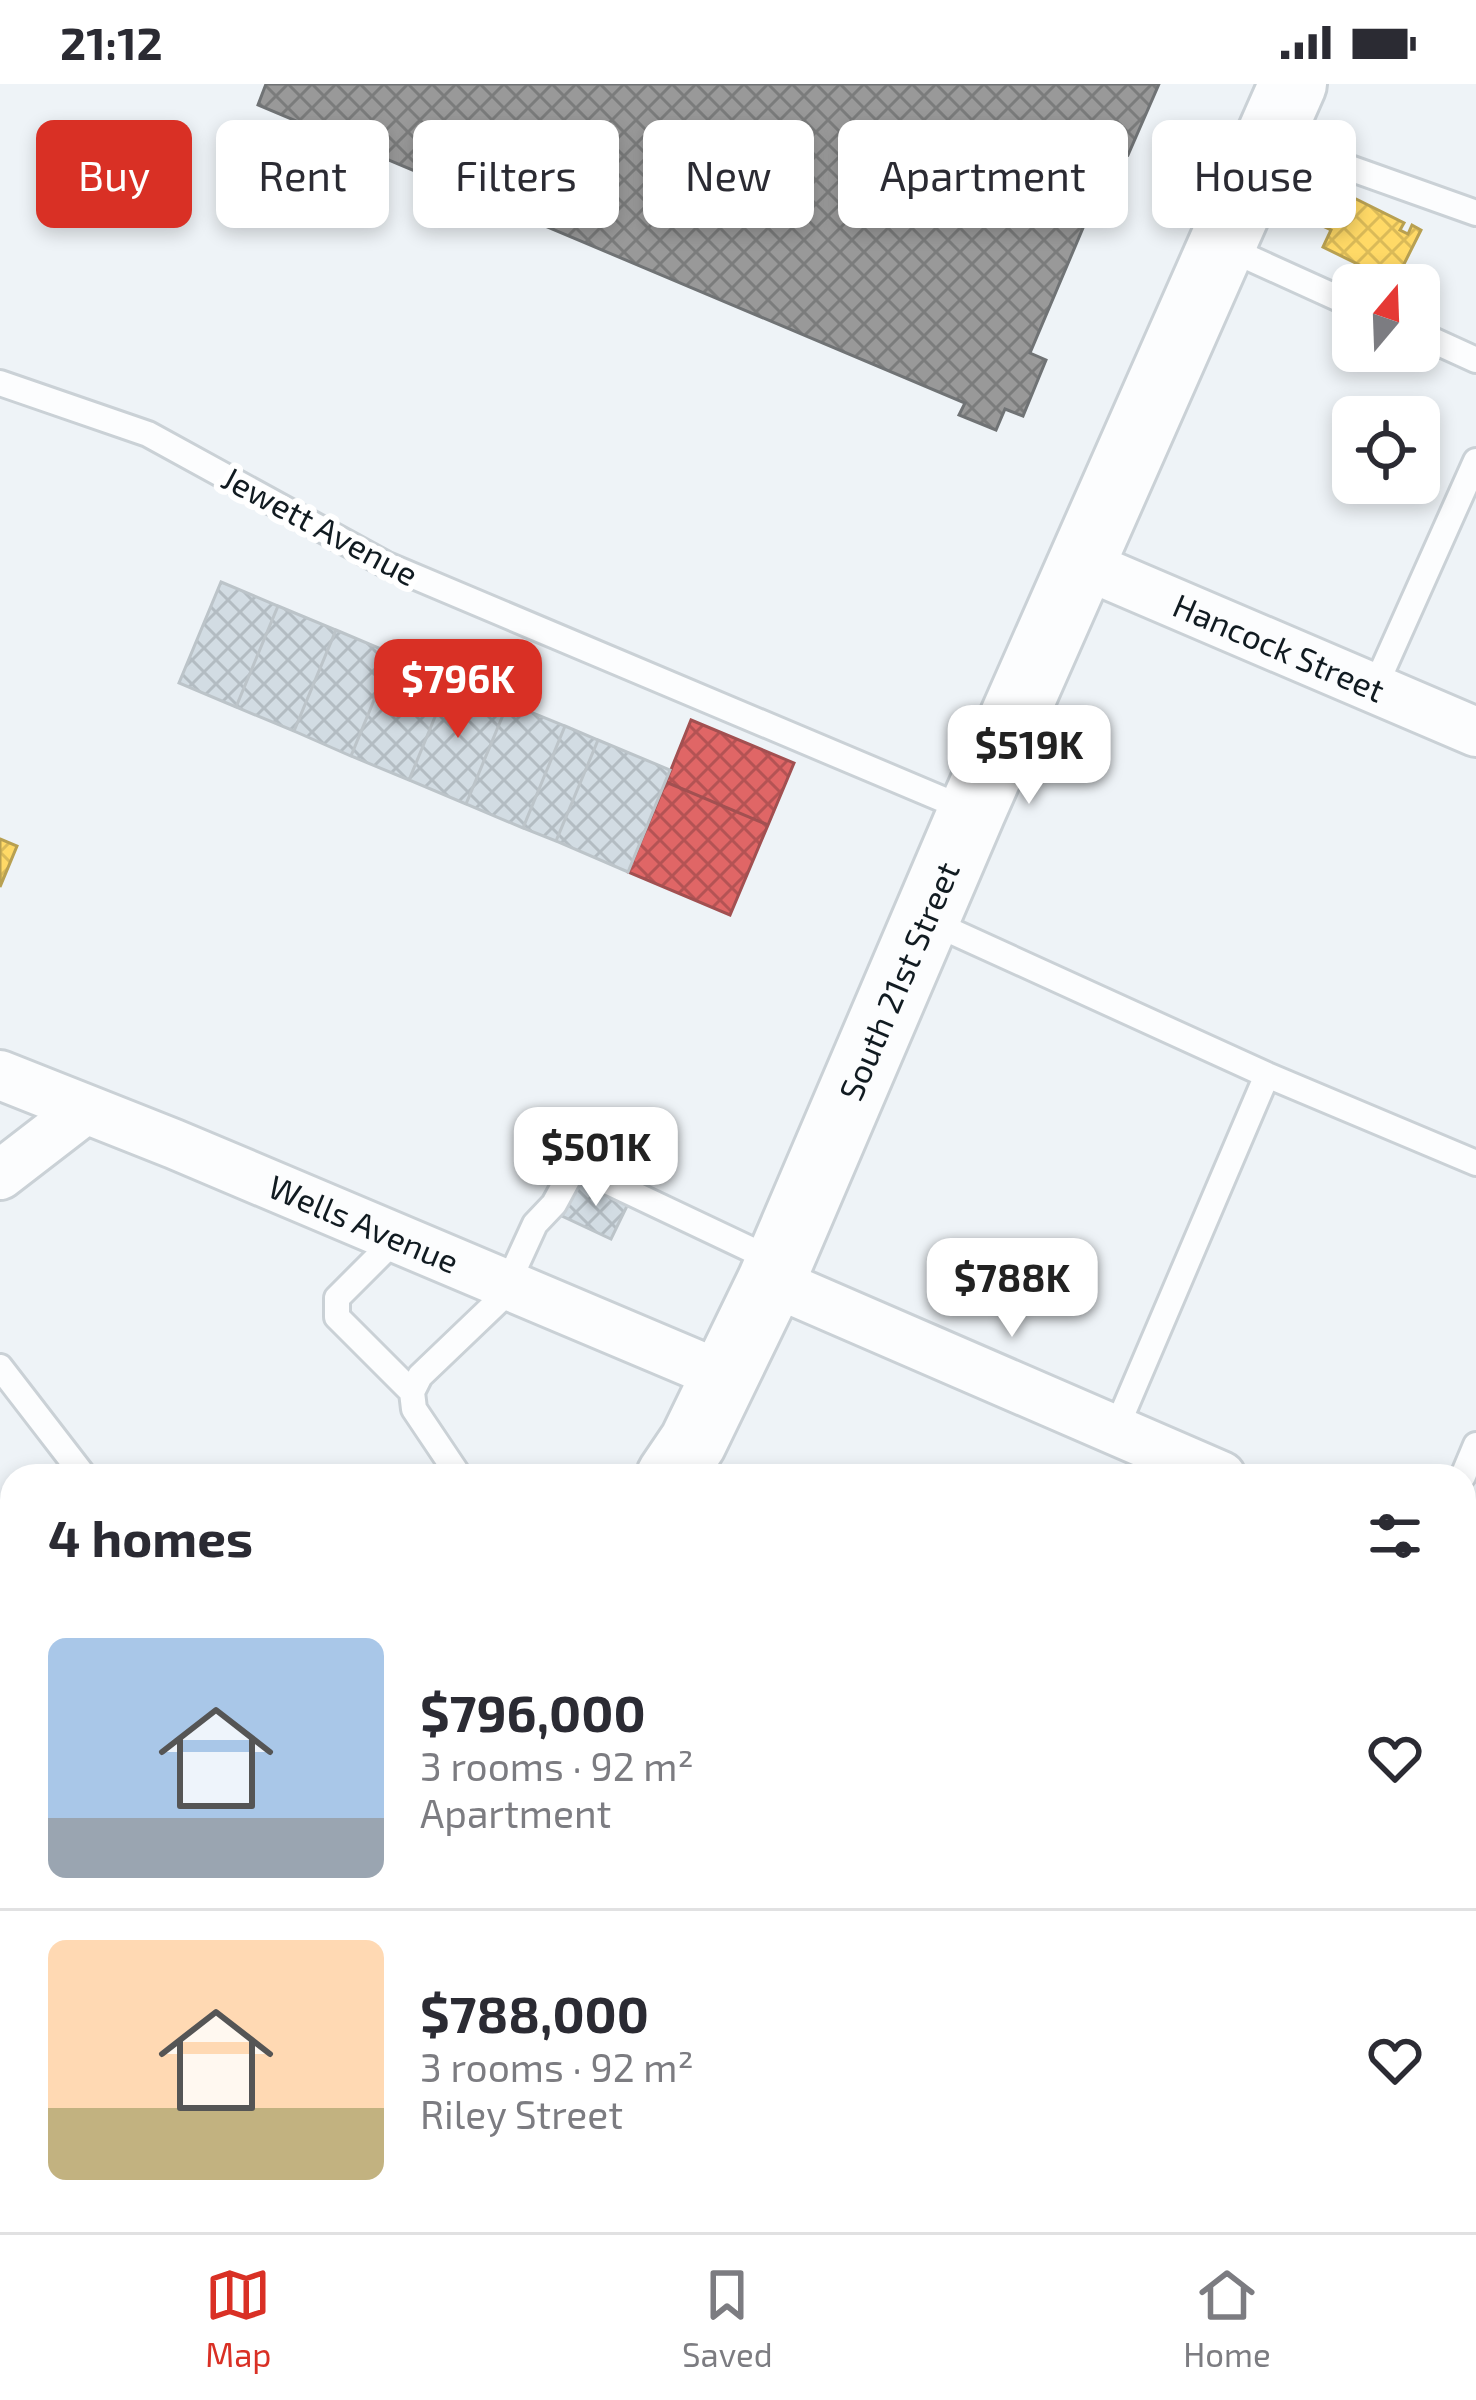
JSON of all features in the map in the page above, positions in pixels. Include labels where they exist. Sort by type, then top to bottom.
[{"type":"main road","name":"South 21st Street","points":[[678,1464],[775,1272],[971,812],[1281,112]]},
{"type":"street","name":"Hancock Street","points":[[1083,564],[1476,732]]},
{"type":"street","name":"Wells Avenue","points":[[0,1076],[174,1144],[723,1376]]},
{"type":"street","points":[[0,1175],[83,1111]]},
{"type":"street","points":[[775,1272],[1193,1464]]},
{"type":"lane","points":[[1281,112],[1476,213]]},
{"type":"lane","points":[[1221,245],[1332,295]]},
{"type":"lane","points":[[1440,344],[1476,360]]},
{"type":"lane","name":"Jewett Avenue","points":[[0,383],[148,434],[385,564],[971,812]]},
{"type":"lane","points":[[1374,689],[1476,461]]},
{"type":"lane","points":[[927,920],[1268,1075],[1476,1163]]},
{"type":"lane","points":[[1115,1431],[1268,1075]]},
{"type":"lane","points":[[451,1464],[414,1409],[412,1392],[420,1376],[510,1286],[535,1224],[554,1204],[573,1169],[581,1169],[775,1272]]},
{"type":"lane","points":[[398,1238],[337,1298],[334,1307],[337,1317],[412,1392]]},
{"type":"lane","points":[[0,1367],[75,1464]]},
{"type":"building: Homes","points":[[1356,199],[1404,223],[1400,230],[1408,234],[1412,225],[1421,230],[1404,264],[1358,264],[1323,247],[1331,230],[1327,228],[1356,228]]},
{"type":"building: Homes","points":[[0,839],[17,846],[0,887]]},
{"type":"building: Shops","points":[[691,720],[794,763],[768,825],[666,782]]},
{"type":"building: Shops","points":[[666,782],[768,825],[730,915],[628,872]]},
{"type":"building: Industry","points":[[266,84],[1159,84],[1128,155],[1128,120],[838,120],[838,228],[1083,228],[1030,353],[1046,360],[1023,416],[1005,409],[996,430],[959,415],[965,403],[550,228],[619,228],[619,120],[413,120],[413,170],[389,160],[389,120],[294,120],[258,105]]},
{"type":"building: Other","points":[[221,582],[278,606],[236,707],[179,683]]},
{"type":"building: Other","points":[[278,606],[336,630],[294,731],[236,707]]},
{"type":"building: Other","points":[[336,630],[393,654],[351,756],[294,731]]},
{"type":"building: Other","points":[[393,654],[451,678],[409,780],[351,756]]},
{"type":"building: Other","points":[[451,678],[508,703],[466,804],[409,780]]},
{"type":"building: Other","points":[[508,703],[565,726],[523,828],[466,804]]},
{"type":"building: Other","points":[[565,726],[598,740],[556,841],[523,828]]},
{"type":"building: Other","points":[[598,740],[670,770],[628,872],[556,841]]},
{"type":"building: Other","points":[[581,1179],[629,1202],[611,1239],[562,1216]]}]
